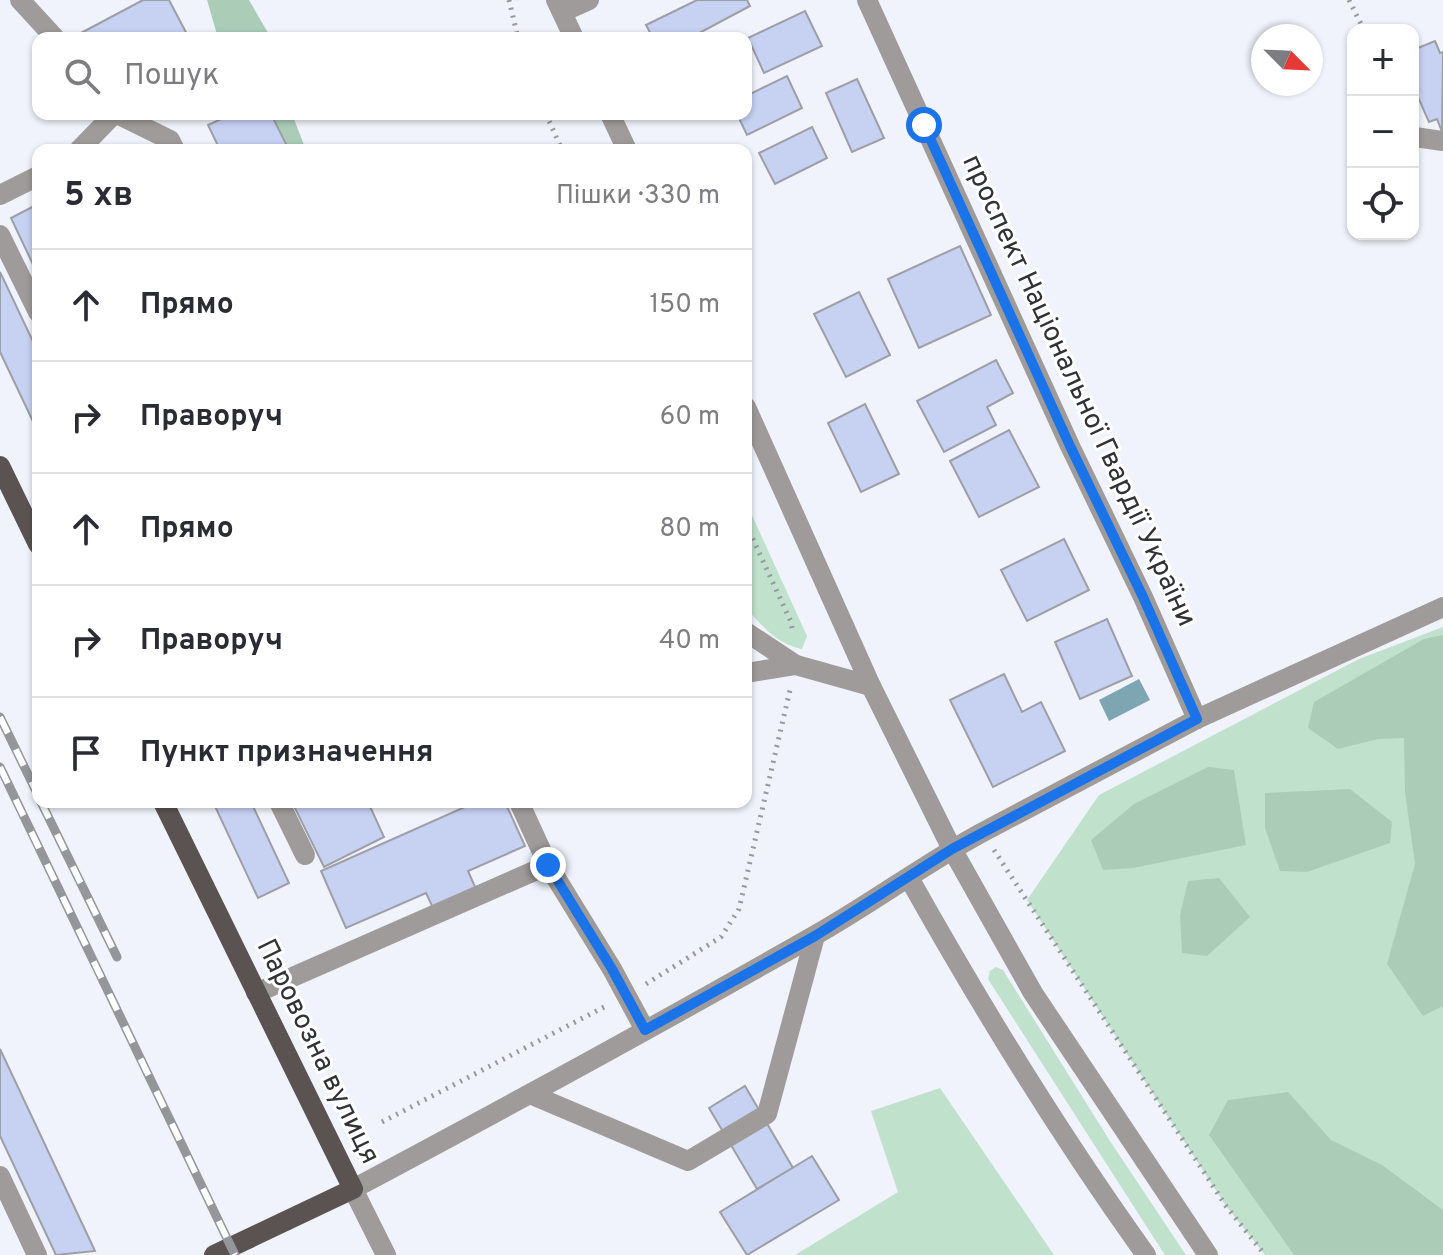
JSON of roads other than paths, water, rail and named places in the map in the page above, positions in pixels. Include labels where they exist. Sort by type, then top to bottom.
[{"type":"main road","points":[[0,466],[32,532]]},
{"type":"main road","name":"Паровозна вулиця","points":[[166,808],[353,1189],[214,1255]]},
{"type":"street","points":[[20,0],[49,32]]},
{"type":"street","points":[[571,32],[559,6],[589,0]]},
{"type":"street","name":"проспект Національної Гвардії України","points":[[867,0],[1197,719]]},
{"type":"street","points":[[85,144],[109,120]]},
{"type":"street","points":[[128,120],[170,140],[172,144]]},
{"type":"street","points":[[613,120],[624,144]]},
{"type":"street","points":[[1419,138],[1443,141]]},
{"type":"street","points":[[0,195],[32,179]]},
{"type":"street","points":[[0,235],[32,300]]},
{"type":"street","points":[[752,420],[871,686],[952,849],[1033,993],[1208,1255]]},
{"type":"street","points":[[386,1255],[353,1189],[815,936],[983,832],[1197,719],[1443,607]]},
{"type":"street","points":[[752,636],[796,665],[871,686]]},
{"type":"street","points":[[752,672],[796,665]]},
{"type":"street","points":[[282,808],[305,855]]},
{"type":"street","points":[[522,808],[548,865],[645,1030]]},
{"type":"street","points":[[256,993],[548,865]]},
{"type":"street","points":[[909,878],[989,1018],[1067,1141],[1146,1255]]},
{"type":"street","points":[[530,1094],[688,1161],[767,1114],[815,936]]},
{"type":"street","points":[[0,1176],[37,1255]]},
{"type":"water","points":[[1139,679],[1150,700],[1109,721],[1099,700]]},
{"type":"railway","points":[[0,717],[32,783]]},
{"type":"railway","points":[[0,767],[235,1255]]},
{"type":"railway","points":[[44,808],[117,957]]}]
